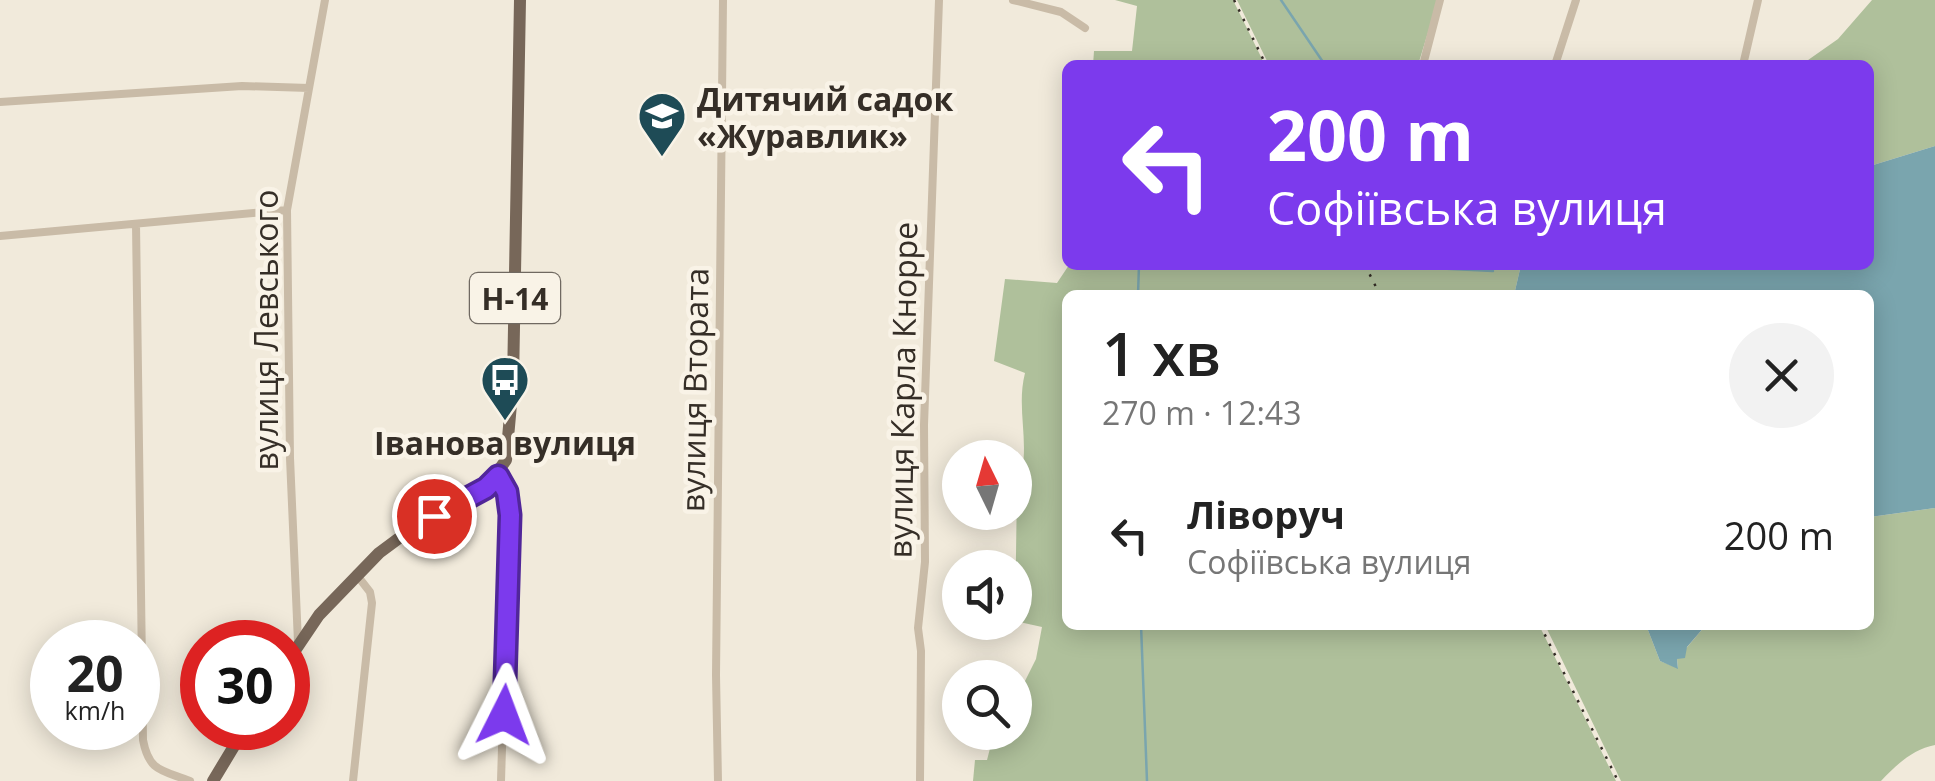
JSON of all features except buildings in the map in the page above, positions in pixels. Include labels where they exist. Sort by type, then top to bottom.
[{"type":"main road","name":"Н-14","points":[[498,476],[511,437],[520,0]]},
{"type":"main road","points":[[310,627],[356,574],[400,537],[469,498],[498,476]]},
{"type":"main road","points":[[213,781],[232,750]]},
{"type":"street","name":"вулиця Левського","points":[[297,620],[290,458],[287,210],[325,0]]},
{"type":"street","name":"вулиця Втората","points":[[718,781],[724,0]]},
{"type":"street","name":"вулиця Карла Кнорре","points":[[920,781],[918,628],[925,562],[924,425],[938,0]]},
{"type":"street","points":[[1013,0],[1061,12],[1085,28]]},
{"type":"street","points":[[1424,60],[1440,0]]},
{"type":"street","points":[[1557,60],[1576,0]]},
{"type":"street","points":[[1744,60],[1758,0]]},
{"type":"street","points":[[0,102],[242,86],[309,88]]},
{"type":"street","points":[[0,236],[287,210]]},
{"type":"street","points":[[136,224],[142,740],[146,758],[154,768],[190,781]]},
{"type":"street","points":[[498,476],[507,492],[510,515],[501,781]]},
{"type":"street","points":[[353,781],[372,603],[370,592],[356,574]]},
{"type":"green space","points":[[1115,0],[1233,0],[1263,60],[1093,60],[1094,51],[1132,51],[1137,6]]},
{"type":"green space","points":[[1237,0],[1438,0],[1420,60],[1267,60]]},
{"type":"green space","points":[[1872,0],[1935,0],[1935,146],[1874,165],[1874,60],[1808,60],[1838,39]]},
{"type":"green space","points":[[1066,270],[1520,270],[1515,290],[1062,290],[1062,630],[1541,630],[1616,781],[973,781],[975,760],[987,760],[990,750],[1032,750],[1032,667],[1042,627],[1032,625],[1032,550],[1016,550],[1016,530],[1032,530],[1032,440],[1024,440],[1022,402],[1025,373],[994,361],[1005,279],[1057,283]]},
{"type":"green space","points":[[1935,508],[1935,745],[1912,754],[1881,781],[1621,781],[1547,630],[1648,630],[1660,661],[1678,668],[1677,659],[1702,630],[1874,630],[1874,516]]},
{"type":"water","points":[[1935,146],[1935,508],[1874,516],[1874,290],[1515,290],[1520,270],[1874,270],[1874,165]]},
{"type":"water","points":[[1648,630],[1702,630],[1687,647],[1685,658],[1677,659],[1678,669],[1660,661]]},
{"type":"waterway","points":[[1281,0],[1322,60]]},
{"type":"waterway","points":[[1138,290],[1139,270]]},
{"type":"waterway","points":[[1472,270],[1493,271]]},
{"type":"waterway","points":[[1141,630],[1147,781]]},
{"type":"railway","points":[[1234,0],[1264,60]]},
{"type":"railway","points":[[1368,270],[1378,290]]},
{"type":"railway","points":[[1542,630],[1618,781]]},
{"type":"place","name":"Дитячий садок «Журавлик»","points":[[662,158]]},
{"type":"place","name":"Іванова вулиця","points":[[505,422]]},
{"type":"route","points":[[434,516],[486,488],[498,476],[504,482],[510,515],[504,715]]}]
